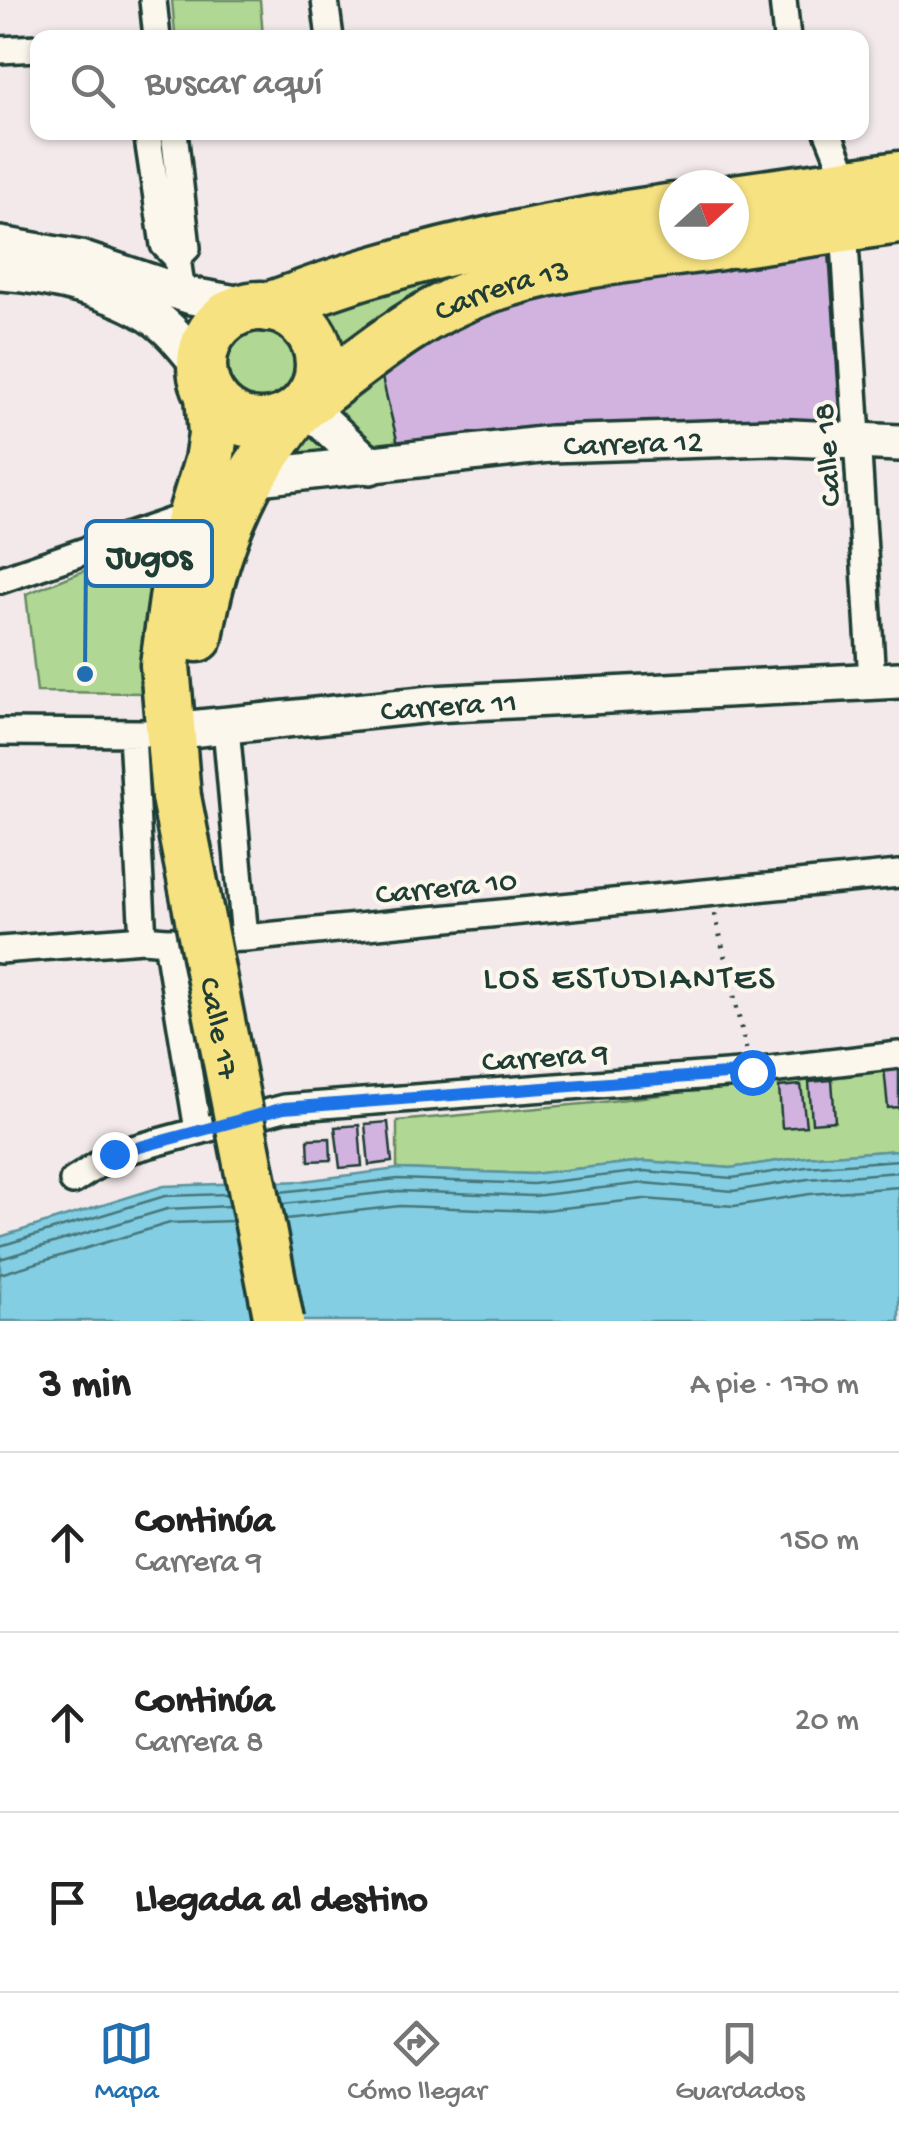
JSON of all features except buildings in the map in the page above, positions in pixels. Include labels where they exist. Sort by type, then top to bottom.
[{"type":"highway","points":[[749,238],[846,205],[899,176]]},
{"type":"highway","points":[[749,200],[846,205],[899,218]]},
{"type":"highway","name":"Carrera 13","points":[[260,307],[471,246],[659,210]]},
{"type":"highway","name":"Carrera 13","points":[[302,408],[404,332],[469,295],[516,278],[659,254]]},
{"type":"highway","points":[[260,307],[288,312],[305,326],[316,344],[320,364],[318,384],[302,408],[275,423],[256,424],[238,420],[222,410],[206,381],[204,350],[222,321],[236,312],[260,307]]},
{"type":"highway","name":"Calle 17","points":[[206,381],[213,434],[171,603],[165,665],[151,732],[176,797],[279,1321]]},
{"type":"highway","name":"Calle 17","points":[[151,732],[194,662],[205,592],[218,549],[250,478],[302,408]]},
{"type":"street","points":[[154,0],[156,30]]},
{"type":"street","points":[[326,0],[329,30]]},
{"type":"street","points":[[783,0],[787,30]]},
{"type":"street","points":[[0,50],[30,48]]},
{"type":"street","points":[[148,140],[164,245],[179,276]]},
{"type":"street","points":[[175,140],[187,248],[179,276]]},
{"type":"street","name":"Calle 18","points":[[830,140],[846,205],[856,442],[886,680]]},
{"type":"street","name":"Carrera 13","points":[[0,244],[179,276],[218,303],[260,307]]},
{"type":"street","points":[[0,272],[112,295],[143,309],[166,326],[206,381]]},
{"type":"street","points":[[302,408],[370,466]]},
{"type":"street","name":"Carrera 12","points":[[250,478],[550,444],[770,437],[899,443]]},
{"type":"street","points":[[0,580],[190,515]]},
{"type":"street","name":"Carrera 11","points":[[0,732],[151,732],[432,704],[886,680]]},
{"type":"street","points":[[226,727],[245,938]]},
{"type":"street","points":[[151,732],[155,940],[198,1130]]},
{"type":"street","name":"Carrera 10","points":[[0,950],[245,938],[899,874]]},
{"type":"street","name":"Carrera 9","points":[[73,1181],[114,1154],[284,1108],[752,1072],[899,1055]]},
{"type":"path","points":[[710,892],[752,1072]]},
{"type":"green space","points":[[172,0],[260,0],[262,30],[175,30]]},
{"type":"green space","points":[[579,239],[330,368],[316,327],[297,308]]},
{"type":"green space","points":[[260,326],[276,329],[289,338],[298,351],[298,383],[289,396],[276,405],[260,408],[244,405],[231,396],[222,383],[219,367],[222,351],[231,338],[244,329]]},
{"type":"green space","points":[[380,369],[399,448],[287,457],[292,443]]},
{"type":"green space","points":[[161,540],[146,693],[37,692],[26,594]]},
{"type":"green space","points":[[899,1066],[899,1150],[805,1157],[731,1168],[644,1161],[532,1174],[397,1169],[397,1121],[594,1103]]},
{"type":"water","points":[[899,1150],[899,1321],[0,1321],[0,1237],[164,1186],[303,1181],[397,1169],[532,1174],[644,1161],[730,1168]]},
{"type":"place","name":"Jugos","points":[[85,674]]},
{"type":"district","name":"LOS ESTUDIANTES","points":[[630,975]]},
{"type":"route","points":[[114,1154],[284,1108],[752,1072]]}]
